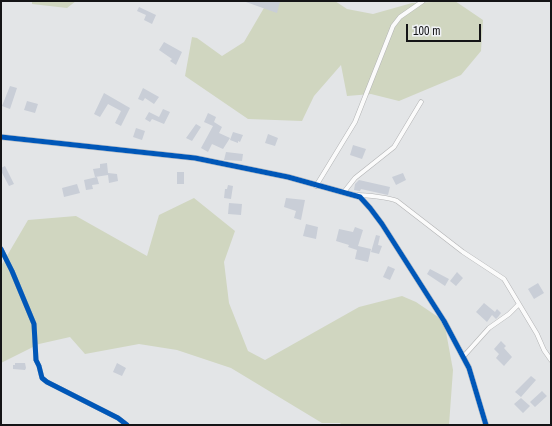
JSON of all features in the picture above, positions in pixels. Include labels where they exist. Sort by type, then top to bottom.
[{"type":"street","points":[[316,186],[355,122],[393,26],[400,17],[423,1]]},
{"type":"street","points":[[344,192],[355,178],[394,147],[421,102]]},
{"type":"street","points":[[1,137],[195,158],[288,177],[316,186],[356,195],[370,195],[383,199],[393,198],[463,252],[504,279],[551,360]]},
{"type":"street","points":[[356,195],[367,204],[382,224],[444,321],[472,378],[486,425]]},
{"type":"street","points":[[1,249],[12,270],[34,324],[36,360],[42,378],[47,382],[114,416],[127,425]]},
{"type":"street","points":[[463,357],[489,328],[509,314],[518,305]]},
{"type":"green space","points":[[32,1],[76,1],[67,8],[32,4]]},
{"type":"green space","points":[[268,1],[335,1],[347,9],[373,14],[412,3],[455,1],[483,20],[481,51],[461,75],[399,101],[371,94],[347,96],[341,65],[314,96],[302,121],[248,119],[185,76],[192,37],[197,38],[222,56],[244,42]]},
{"type":"green space","points":[[194,198],[235,231],[224,262],[229,303],[248,351],[265,360],[359,307],[402,296],[416,302],[444,321],[453,370],[449,425],[342,425],[340,423],[322,423],[231,368],[177,350],[139,344],[85,354],[70,337],[39,344],[1,363],[1,266],[28,220],[76,216],[147,256],[159,215]]},
{"type":"building","points":[[243,1],[278,1],[280,2],[277,13]]},
{"type":"building","points":[[139,7],[156,15],[152,24],[144,20],[146,15],[137,11]]},
{"type":"building","points":[[164,42],[182,52],[176,65],[170,61],[172,59],[159,50]]},
{"type":"building","points":[[10,86],[17,88],[10,109],[2,106]]},
{"type":"building","points":[[143,88],[159,97],[154,104],[145,98],[143,101],[138,99]]},
{"type":"building","points":[[104,93],[130,108],[121,126],[115,123],[121,111],[108,104],[100,117],[94,114]]},
{"type":"building","points":[[27,101],[38,104],[35,113],[24,110]]},
{"type":"building","points":[[163,109],[170,112],[164,124],[152,119],[150,122],[145,119],[149,112],[159,117]]},
{"type":"building","points":[[208,113],[216,117],[214,122],[222,127],[219,133],[230,138],[223,149],[212,144],[208,152],[201,148],[213,126],[204,122]]},
{"type":"building","points":[[196,124],[201,127],[192,141],[186,138]]},
{"type":"building","points":[[136,128],[145,131],[142,140],[133,137]]},
{"type":"building","points":[[233,132],[243,135],[240,142],[238,141],[238,143],[230,140]]},
{"type":"building","points":[[268,134],[278,138],[275,146],[265,143]]},
{"type":"building","points":[[353,145],[366,149],[362,159],[350,155]]},
{"type":"building","points":[[226,152],[243,154],[242,161],[224,160]]},
{"type":"building","points":[[107,163],[108,173],[117,174],[118,181],[109,183],[108,175],[95,177],[93,169],[100,168],[100,164]]},
{"type":"building","points":[[5,166],[14,184],[9,186],[1,171],[1,168]]},
{"type":"building","points":[[177,172],[184,172],[184,184],[177,184]]},
{"type":"building","points":[[403,173],[406,180],[396,185],[392,177]]},
{"type":"building","points":[[97,177],[99,184],[92,185],[93,189],[86,190],[84,180]]},
{"type":"building","points":[[359,180],[390,187],[388,195],[361,189],[360,191],[354,190],[355,184]]},
{"type":"building","points":[[77,184],[80,193],[64,197],[62,188]]},
{"type":"building","points":[[228,185],[233,186],[231,199],[224,198],[225,189],[227,189]]},
{"type":"building","points":[[286,198],[305,200],[301,220],[294,218],[296,211],[284,207]]},
{"type":"building","points":[[229,203],[242,204],[241,215],[228,214]]},
{"type":"building","points":[[306,224],[318,227],[316,239],[303,236]]},
{"type":"building","points":[[355,227],[363,230],[358,246],[371,249],[368,262],[355,259],[357,250],[348,247],[349,245],[336,241],[339,229],[353,232]]},
{"type":"building","points":[[376,235],[380,236],[378,245],[382,246],[379,254],[371,252]]},
{"type":"building","points":[[388,266],[395,269],[390,280],[383,277]]},
{"type":"building","points":[[430,269],[449,279],[445,286],[427,274]]},
{"type":"building","points":[[457,272],[463,278],[456,286],[450,281]]},
{"type":"building","points":[[538,283],[544,293],[534,299],[528,289]]},
{"type":"building","points":[[484,303],[495,312],[497,309],[501,313],[496,319],[492,315],[487,322],[476,312]]},
{"type":"building","points":[[501,341],[506,346],[504,348],[512,357],[504,366],[496,358],[499,354],[494,349]]},
{"type":"building","points":[[15,363],[25,363],[25,370],[13,369],[13,365],[15,365]]},
{"type":"building","points":[[117,363],[126,368],[122,376],[113,372]]},
{"type":"building","points":[[531,376],[536,380],[521,397],[515,392]]},
{"type":"building","points":[[542,391],[547,396],[535,407],[530,402]]},
{"type":"building","points":[[521,398],[530,406],[523,413],[514,404]]},
{"type":"cycle path","points":[[1,137],[195,158],[288,177],[360,197],[382,224],[444,321],[469,368],[486,425]]},
{"type":"cycle path","points":[[1,249],[12,271],[34,324],[36,360],[42,378],[47,382],[118,418],[127,425]]}]
